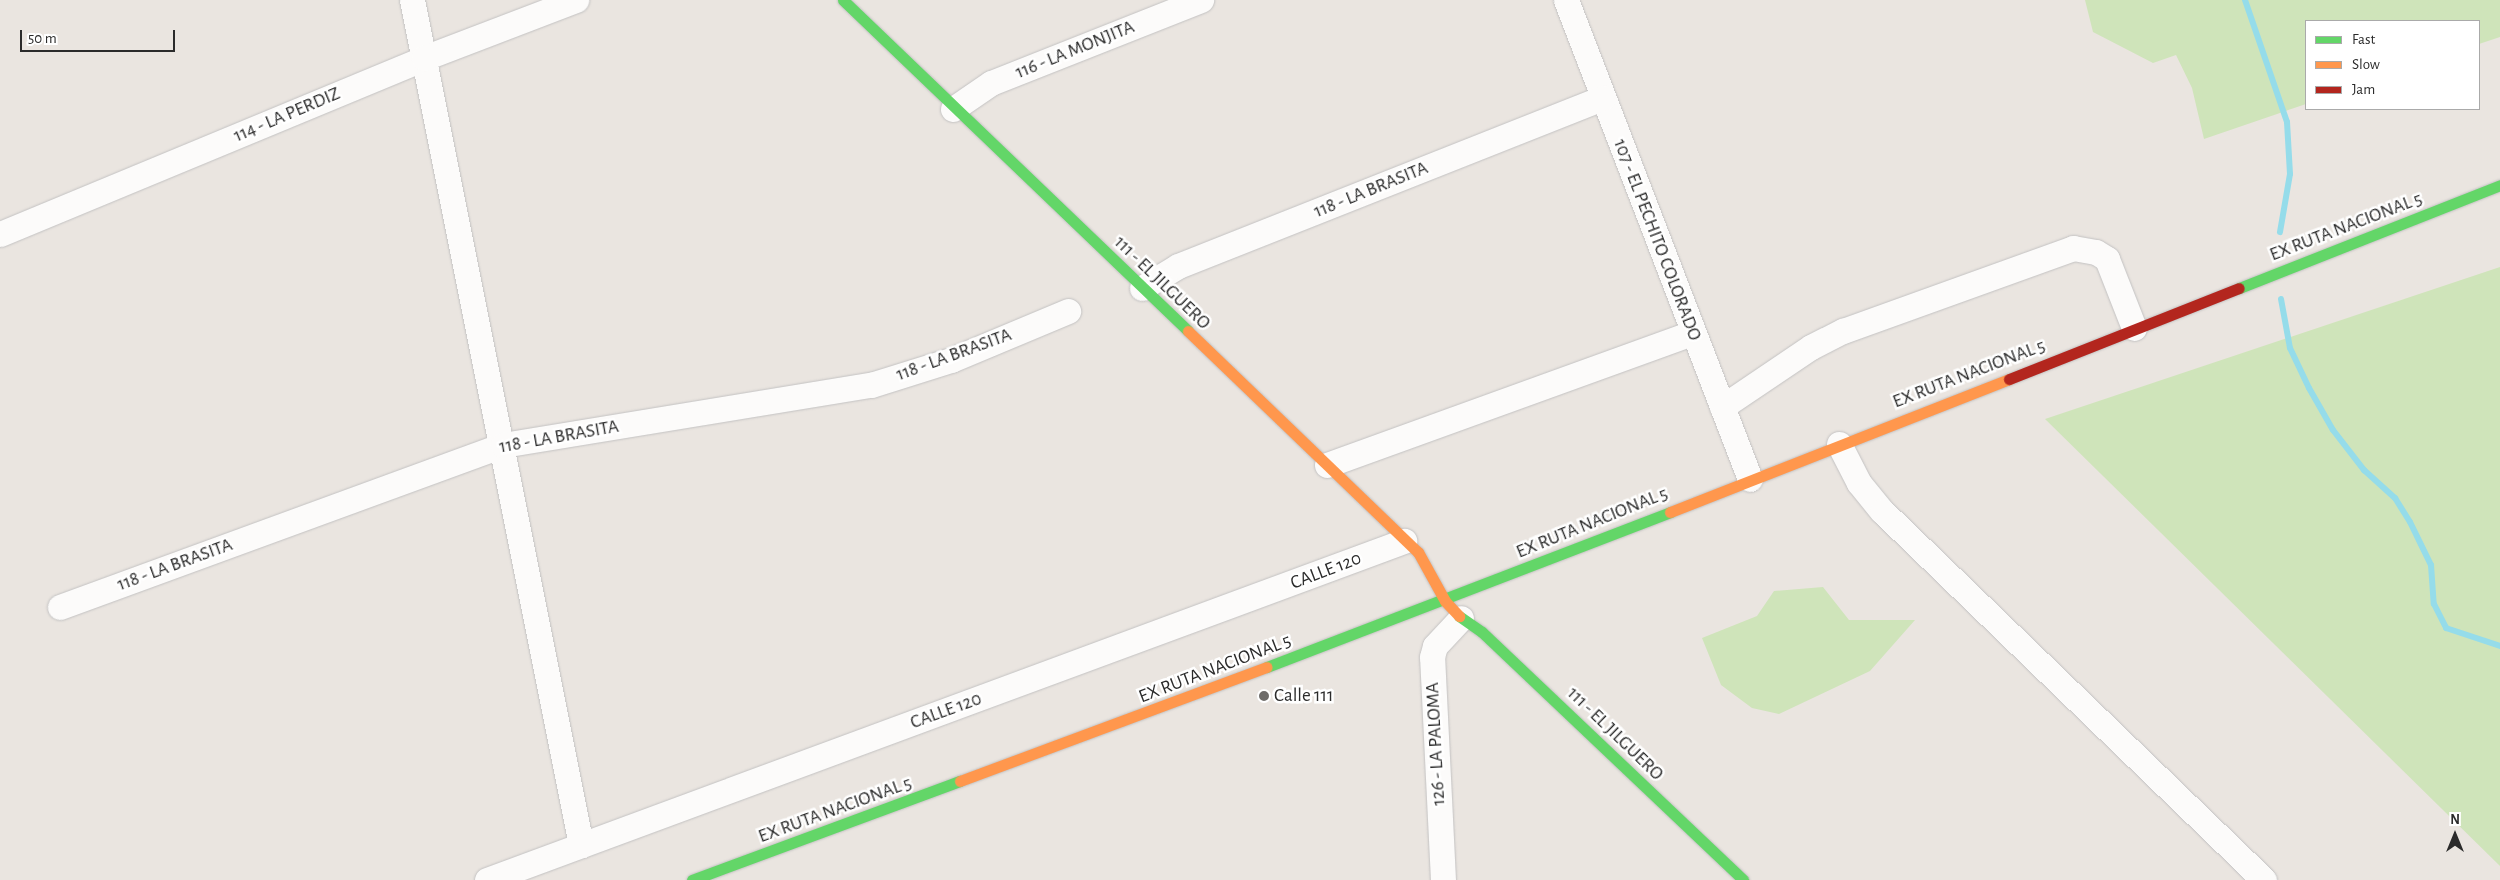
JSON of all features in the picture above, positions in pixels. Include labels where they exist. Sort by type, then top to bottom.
[{"type":"main road","name":"111 - EL JILGUERO","points":[[843,0],[954,109],[1327,465],[1404,541],[1418,552],[1453,610],[1482,632],[1743,880]]},
{"type":"main road","name":"EX RUTA NACIONAL 5","points":[[692,880],[1453,610],[1750,479],[2500,185]]},
{"type":"street","points":[[412,0],[581,846]]},
{"type":"street","name":"114 - LA PERDIZ","points":[[0,234],[424,58],[576,0]]},
{"type":"street","name":"116 - LA MONJITA","points":[[954,109],[991,84],[1200,0]]},
{"type":"street","name":"107 - EL PECHITO COLORADO","points":[[1566,0],[1692,333],[1750,479]]},
{"type":"street","name":"118 - LA BRASITA","points":[[1142,288],[1178,266],[1603,98]]},
{"type":"street","points":[[1722,407],[1811,347],[1843,331],[2073,248],[2096,252],[2107,259],[2134,328]]},
{"type":"street","name":"118 - LA BRASITA","points":[[60,607],[502,445],[871,385],[951,360],[1068,310]]},
{"type":"street","points":[[1327,465],[1692,333]]},
{"type":"street","points":[[1839,444],[1858,483],[1882,511],[2264,880]]},
{"type":"street","name":"CALLE 120","points":[[487,880],[1404,541]]},
{"type":"street","name":"126 - LA PALOMA","points":[[1443,880],[1432,657],[1435,646],[1453,610]]},
{"type":"green space","points":[[2085,0],[2500,0],[2500,37],[2480,44],[2480,20],[2305,20],[2305,104],[2204,139],[2192,88],[2176,55],[2153,63],[2093,32]]},
{"type":"green space","points":[[2500,267],[2500,866],[2045,419]]},
{"type":"green space","points":[[1823,587],[1849,620],[1915,620],[1870,671],[1779,714],[1752,708],[1721,685],[1702,638],[1757,616],[1774,591]]},
{"type":"waterway","points":[[2245,0],[2287,122],[2290,174],[2280,232]]},
{"type":"waterway","points":[[2281,299],[2290,348],[2309,388],[2333,430],[2364,470],[2395,498],[2410,522],[2431,565],[2434,604],[2446,628],[2500,646]]},
{"type":"traffic: fast","points":[[843,0],[1188,331]]},
{"type":"traffic: fast","points":[[2239,288],[2500,185]]},
{"type":"traffic: fast","points":[[1267,667],[1670,512]]},
{"type":"traffic: fast","points":[[1459,616],[1482,632],[1743,880]]},
{"type":"traffic: fast","points":[[692,880],[960,781]]},
{"type":"traffic: slow","points":[[1188,331],[1418,552],[1445,601],[1459,616]]},
{"type":"traffic: slow","points":[[1670,512],[2009,379]]},
{"type":"traffic: slow","points":[[960,781],[1267,667]]},
{"type":"traffic: jam","points":[[2009,379],[2239,288]]},
{"type":"place","name":"Calle 111","points":[[1264,696]]}]
